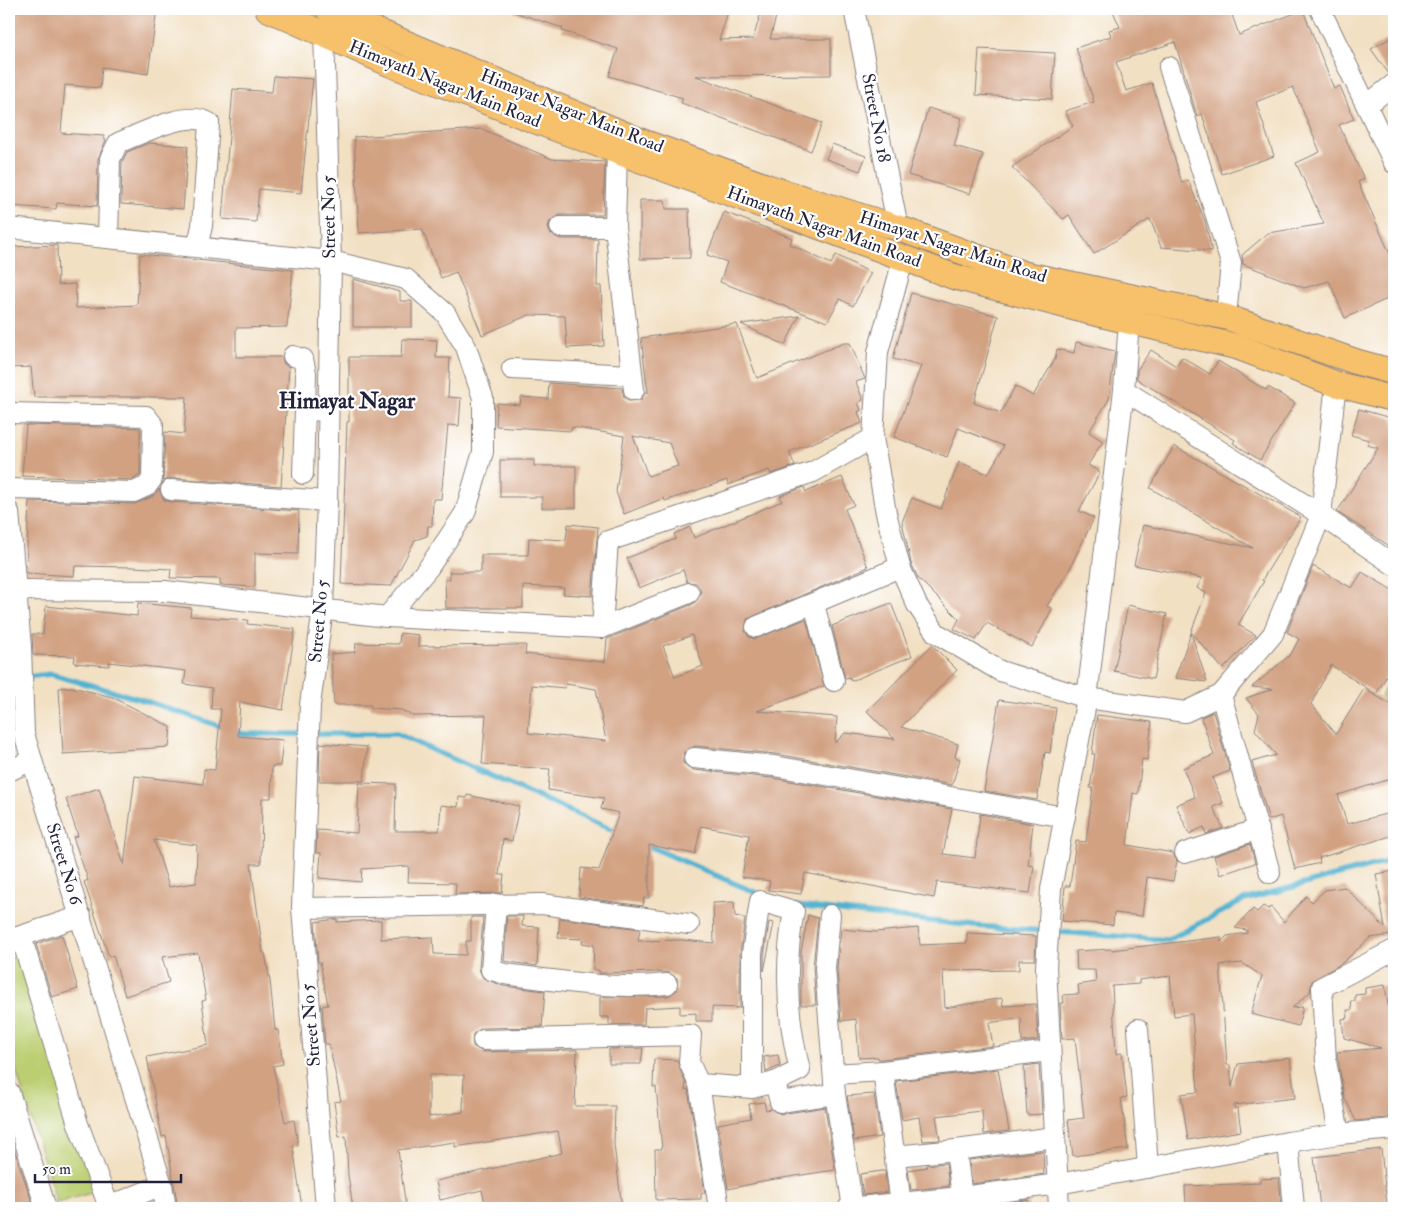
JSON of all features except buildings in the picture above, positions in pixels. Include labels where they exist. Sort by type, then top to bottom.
[{"type":"main road","name":"Himayath Nagar Main Road","points":[[268,9],[390,64],[617,152],[904,256],[955,277],[1129,321],[1238,346],[1336,384],[1394,399]]},
{"type":"main road","name":"Himayat Nagar Main Road","points":[[328,9],[353,22],[643,142],[768,187],[898,228],[1024,274],[1226,317],[1357,362],[1394,372]]},
{"type":"street","name":"Street No 18","points":[[852,9],[898,228]]},
{"type":"street","points":[[1320,9],[1394,163]]},
{"type":"street","name":"Street No 5","points":[[324,33],[331,261],[327,501],[323,608],[310,705],[302,908],[326,1208]]},
{"type":"street","points":[[1169,67],[1230,263],[1226,317]]},
{"type":"street","points":[[1367,104],[1394,84]]},
{"type":"street","points":[[108,238],[110,159],[118,143],[177,120],[204,119],[209,123],[202,226],[197,247]]},
{"type":"street","points":[[512,369],[633,383],[614,227],[617,152]]},
{"type":"street","points":[[560,227],[614,227]]},
{"type":"street","points":[[9,228],[331,261],[406,279],[445,313],[466,348],[483,398],[484,452],[465,513],[429,567],[387,617]]},
{"type":"street","points":[[904,256],[878,352],[873,438],[886,513],[900,567],[917,605],[936,633],[1000,671],[1087,698],[1185,712],[1221,695],[1272,634],[1321,515],[1336,384]]},
{"type":"street","points":[[1059,1208],[1046,967],[1051,889],[1087,698],[1124,390],[1129,321]]},
{"type":"street","points":[[293,356],[303,359],[306,373],[303,474]]},
{"type":"street","points":[[1124,390],[1321,515],[1394,565]]},
{"type":"street","points":[[305,410],[328,411]]},
{"type":"street","points":[[9,413],[146,416],[153,425],[153,434],[152,479],[147,486],[134,492],[9,489]]},
{"type":"street","points":[[602,628],[608,541],[813,472],[873,438]]},
{"type":"street","points":[[171,490],[327,501]]},
{"type":"street","name":"Street No 6","points":[[9,512],[12,590],[22,647],[24,734],[162,1185],[166,1208]]},
{"type":"street","points":[[756,627],[900,567]]},
{"type":"street","points":[[12,590],[165,591],[387,617],[602,628],[689,593]]},
{"type":"street","points":[[814,604],[834,681]]},
{"type":"street","points":[[1221,695],[1270,873]]},
{"type":"street","points":[[694,758],[774,766],[1065,816]]},
{"type":"street","points":[[9,771],[32,760]]},
{"type":"street","points":[[1185,853],[1259,829]]},
{"type":"street","points":[[699,1084],[752,1088],[775,1082],[800,1070],[792,1042],[788,993],[790,931],[794,911],[760,901],[752,953],[752,1088]]},
{"type":"street","points":[[496,904],[491,970],[505,974],[604,986],[643,987],[667,984]]},
{"type":"street","points":[[302,908],[542,904],[689,924]]},
{"type":"street","points":[[830,915],[825,968],[834,1084],[851,1208],[962,1197],[1058,1184],[1288,1142],[1339,1134],[1394,1129]]},
{"type":"street","points":[[81,916],[15,938],[107,1208],[162,1185]]},
{"type":"street","points":[[1339,1134],[1326,1061],[1322,987],[1394,950]]},
{"type":"street","points":[[1138,1029],[1148,1168]]},
{"type":"street","points":[[484,1040],[691,1035],[688,1062],[699,1084],[718,1208]]},
{"type":"street","points":[[775,1082],[780,1102],[834,1084],[883,1071],[1050,1051]]},
{"type":"street","points":[[883,1071],[901,1204]]},
{"type":"street","points":[[9,1092],[46,1208]]},
{"type":"street","points":[[895,1156],[1055,1138]]},
{"type":"street","points":[[1288,1142],[1294,1208]]},
{"type":"street","points":[[956,1150],[962,1197]]},
{"type":"green space","points":[[1394,670],[1394,707],[1381,697]]},
{"type":"green space","points":[[19,956],[101,1190],[57,1203],[9,1048],[9,959]]},
{"type":"waterway","points":[[9,679],[51,674],[143,700],[243,734],[397,734],[619,833]]},
{"type":"waterway","points":[[644,844],[761,895]]},
{"type":"waterway","points":[[796,906],[975,926],[1168,940],[1244,900],[1394,860]]},
{"type":"district","name":"Himayat Nagar","points":[[347,401]]}]
